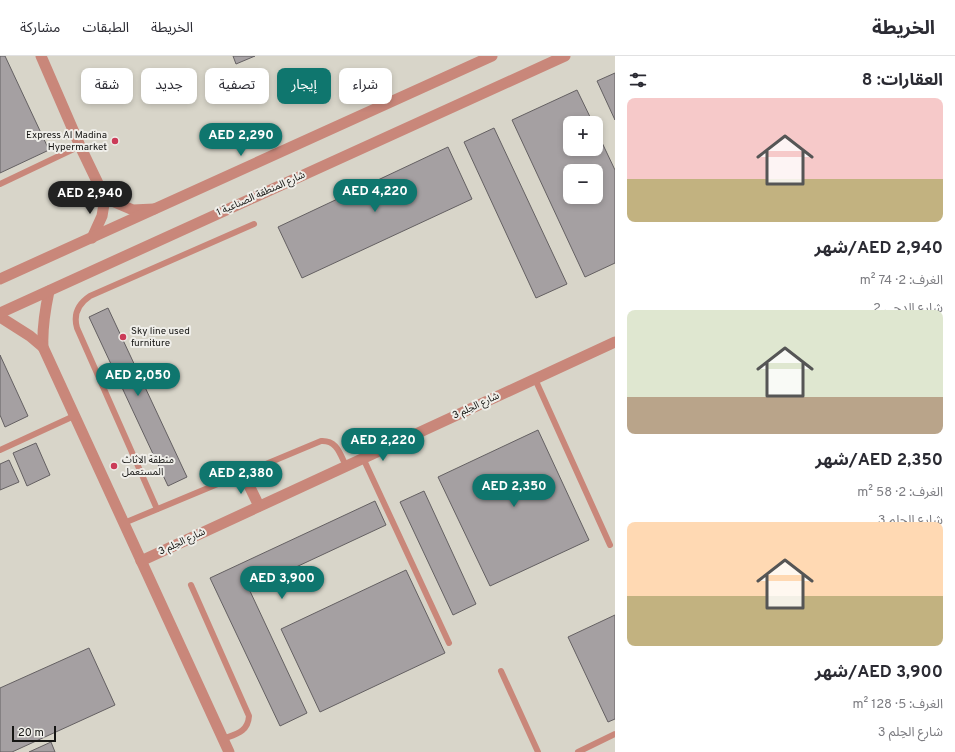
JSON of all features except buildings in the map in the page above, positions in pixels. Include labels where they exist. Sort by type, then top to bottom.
[{"type":"street","points":[[41,56],[80,146],[105,198],[102,216],[92,238]]},
{"type":"street","points":[[0,279],[492,56]]},
{"type":"street","name":"شارع المنطقة الصناعية 1","points":[[0,313],[565,56]]},
{"type":"street","points":[[105,198],[133,210],[156,209]]},
{"type":"street","points":[[49,291],[44,313],[42,333],[43,347],[229,752]]},
{"type":"street","points":[[0,317],[30,336],[43,347]]},
{"type":"street","name":"شارع الحِلم 3","points":[[141,561],[615,342]]},
{"type":"street","points":[[243,473],[260,506]]},
{"type":"lane","points":[[0,184],[80,146]]},
{"type":"lane","points":[[157,508],[77,328],[77,309],[80,304],[90,296],[254,224]]},
{"type":"lane","points":[[535,379],[610,545]]},
{"type":"lane","points":[[0,450],[74,416]]},
{"type":"lane","points":[[124,523],[321,441],[327,440],[336,446],[346,466]]},
{"type":"lane","points":[[363,458],[449,643]]},
{"type":"lane","points":[[191,585],[249,716],[247,726],[244,730],[224,739]]},
{"type":"lane","points":[[501,671],[538,752]]},
{"type":"lane","points":[[578,752],[615,734]]},
{"type":"shaded area","points":[[0,56],[615,56],[615,752],[0,752]]},
{"type":"place","name":"Express Al Madina Hypermarket","points":[[115,141]]},
{"type":"place","name":"Sky line used furniture","points":[[123,337]]},
{"type":"place","name":"منطقة الاثاث المستعمل","points":[[114,466]]}]
